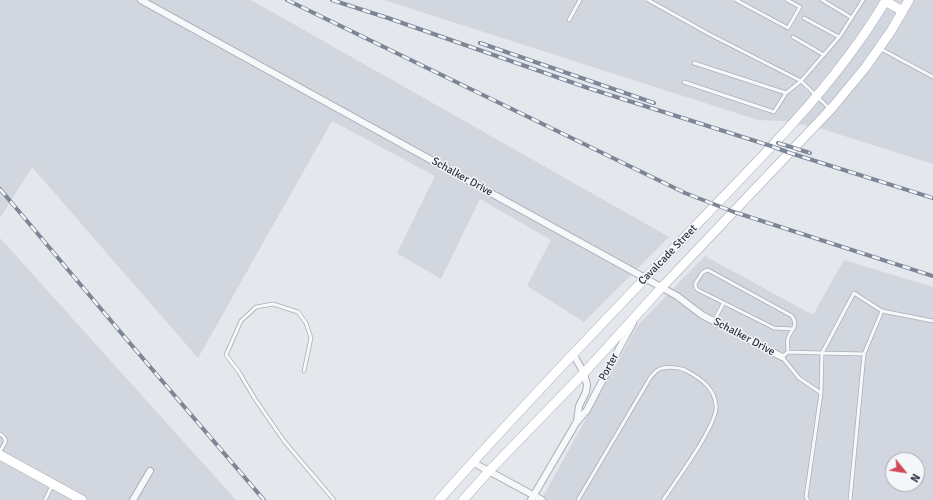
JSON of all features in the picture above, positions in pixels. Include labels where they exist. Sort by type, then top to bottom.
[{"type":"main road","name":"Cavalcade Street","points":[[463,500],[831,109],[865,68],[909,0]]},
{"type":"main road","name":"Cavalcade Street","points":[[439,500],[472,462],[573,354],[817,96],[854,49],[886,1]]},
{"type":"main road","points":[[886,1],[903,11]]},
{"type":"main road","points":[[741,178],[754,191]]},
{"type":"main road","points":[[0,455],[82,500]]},
{"type":"street","name":"Schalker Drive","points":[[141,0],[662,287],[677,296],[702,315],[782,357]]},
{"type":"street","name":"Porter","points":[[532,498],[576,423],[586,410],[641,310]]},
{"type":"street","name":"Porter","points":[[573,354],[584,373],[587,386],[586,392],[579,406],[576,423]]},
{"type":"street","points":[[472,462],[532,498],[542,500]]},
{"type":"street","points":[[133,500],[150,471]]},
{"type":"lane","points":[[569,20],[580,0]]},
{"type":"lane","points":[[648,0],[709,34],[801,81],[831,109]]},
{"type":"lane","points":[[736,0],[788,28],[800,7],[786,0]]},
{"type":"lane","points":[[822,0],[852,18]]},
{"type":"lane","points":[[684,82],[774,112],[786,93],[801,81],[839,37],[863,0]]},
{"type":"lane","points":[[804,18],[839,37]]},
{"type":"lane","points":[[793,37],[824,54]]},
{"type":"lane","points":[[879,48],[933,77]]},
{"type":"lane","points":[[694,63],[786,93]]},
{"type":"lane","points":[[788,352],[788,339],[795,326],[795,321],[792,316],[708,270],[702,273],[695,284],[698,290],[774,328],[793,329]]},
{"type":"lane","points":[[808,500],[806,497],[821,393],[822,353],[854,293],[882,311],[933,321]]},
{"type":"lane","points":[[304,371],[311,338],[306,323],[298,312],[273,304],[256,307],[242,321],[226,355],[239,372],[255,399],[284,441],[334,500]]},
{"type":"lane","points":[[714,321],[724,304]]},
{"type":"lane","points":[[850,500],[864,354],[882,311]]},
{"type":"lane","points":[[821,393],[799,378],[782,357],[788,352],[864,354]]},
{"type":"lane","points":[[578,500],[650,378],[658,369],[669,367],[681,369],[692,374],[705,383],[714,394],[717,406],[712,423],[702,442],[664,500]]},
{"type":"lane","points":[[0,434],[6,440],[0,451]]},
{"type":"lane","points":[[45,500],[53,484]]},
{"type":"shaded area","points":[[0,0],[251,0],[669,237],[584,322],[527,286],[551,240],[480,199],[441,279],[397,253],[435,176],[332,121],[198,358],[32,167],[0,218]]},
{"type":"shaded area","points":[[384,0],[933,0],[933,164],[822,129],[784,121],[758,120]]},
{"type":"shaded area","points":[[0,238],[236,500],[0,500]]},
{"type":"shaded area","points":[[705,256],[813,315],[844,260],[933,287],[933,500],[541,500],[638,325]]},
{"type":"railway","points":[[287,0],[685,193],[734,212],[933,276]]},
{"type":"railway","points":[[332,0],[588,88],[933,198]]},
{"type":"railway","points":[[480,43],[654,103]]},
{"type":"railway","points":[[778,143],[810,153]]},
{"type":"railway","points":[[0,189],[264,500]]}]
